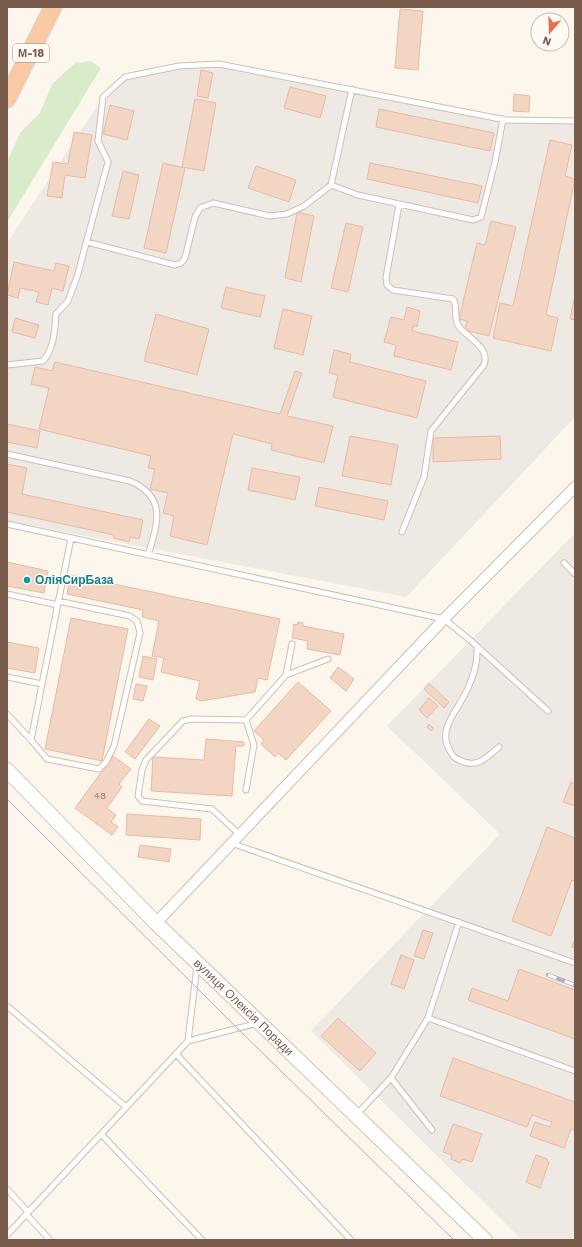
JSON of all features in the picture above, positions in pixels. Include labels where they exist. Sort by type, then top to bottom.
[{"type":"highway","name":"М-18","points":[[7,99],[53,7]]},
{"type":"main road","name":"вулиця Олексія Поради","points":[[7,770],[156,923],[357,1115],[485,1240]]},
{"type":"street","points":[[156,923],[444,619],[574,490]]},
{"type":"lane","points":[[7,365],[15,362],[43,361],[49,354],[56,326],[56,314],[68,301],[87,242],[108,162],[98,141],[103,97],[125,77],[179,66],[219,64],[503,119],[575,121]]},
{"type":"lane","points":[[87,242],[175,265],[181,263],[185,258],[195,217],[200,208],[213,203],[270,216],[287,214],[304,206],[331,185],[352,89]]},
{"type":"lane","points":[[331,185],[358,195],[399,205],[473,220],[481,217],[496,162],[503,119]]},
{"type":"lane","points":[[399,205],[386,278],[387,285],[393,290],[453,299],[456,304],[455,319],[458,327],[484,351],[487,358],[484,365],[431,431],[424,476],[402,532]]},
{"type":"lane","points":[[7,454],[130,481],[142,486],[152,497],[157,509],[158,523],[148,555]]},
{"type":"lane","points":[[7,524],[444,619],[477,646],[548,711]]},
{"type":"lane","points":[[31,740],[71,538]]},
{"type":"lane","points":[[564,563],[575,574]]},
{"type":"lane","points":[[7,594],[130,616],[137,622],[140,633],[114,746],[106,762],[99,769],[47,759],[7,714]]},
{"type":"lane","points":[[286,675],[292,644]]},
{"type":"lane","points":[[477,646],[478,661],[468,688],[446,725],[444,742],[453,757],[467,764],[481,762],[499,747]]},
{"type":"lane","points":[[239,834],[212,809],[147,802],[142,800],[138,796],[142,770],[146,760],[183,721],[192,719],[246,720],[286,675],[328,659]]},
{"type":"lane","points":[[7,677],[42,684]]},
{"type":"lane","points":[[246,720],[254,745],[246,790]]},
{"type":"lane","points":[[231,843],[575,963]]},
{"type":"lane","points":[[357,1115],[391,1078],[428,1018],[459,922]]},
{"type":"lane","points":[[188,1041],[198,962]]},
{"type":"lane","points":[[7,1006],[126,1107]]},
{"type":"lane","points":[[428,1018],[575,1071]]},
{"type":"lane","points":[[7,1236],[188,1041],[259,1023]]},
{"type":"lane","points":[[176,1054],[351,1240]]},
{"type":"lane","points":[[391,1078],[432,1130]]},
{"type":"lane","points":[[101,1134],[202,1240]]},
{"type":"lane","points":[[7,1188],[50,1240]]},
{"type":"shaded area","points":[[219,64],[503,119],[575,121],[575,417],[406,597],[7,521],[7,243],[103,97],[125,77],[179,66]]},
{"type":"shaded area","points":[[575,533],[575,1240],[522,1240],[311,1031],[500,834],[387,726]]},
{"type":"green space","points":[[90,61],[101,68],[7,222],[7,162],[20,133],[40,113],[52,84],[75,63]]},
{"type":"building","points":[[400,9],[423,11],[418,70],[395,68]]},
{"type":"building","points":[[201,70],[213,73],[208,98],[197,96]]},
{"type":"building","points":[[290,87],[326,96],[320,118],[284,108]]},
{"type":"building","points":[[514,94],[530,96],[529,112],[513,111]]},
{"type":"building","points":[[195,99],[216,103],[204,171],[182,167]]},
{"type":"building","points":[[110,105],[134,111],[127,140],[103,134]]},
{"type":"building","points":[[379,109],[494,133],[490,151],[376,127]]},
{"type":"building","points":[[74,132],[92,135],[85,178],[65,175],[62,198],[47,196],[53,162],[68,164]]},
{"type":"building","points":[[550,140],[572,145],[565,176],[575,179],[546,315],[558,318],[551,351],[493,338],[500,303],[513,306]]},
{"type":"building","points":[[163,163],[185,168],[166,253],[144,248]]},
{"type":"building","points":[[370,163],[482,186],[478,203],[367,179]]},
{"type":"building","points":[[256,166],[296,180],[289,202],[248,188]]},
{"type":"building","points":[[123,171],[139,175],[129,219],[112,216]]},
{"type":"building","points":[[297,212],[314,216],[301,282],[285,278]]},
{"type":"building","points":[[491,221],[516,227],[489,336],[465,330],[467,321],[459,319],[477,243],[485,245]]},
{"type":"building","points":[[346,223],[363,227],[348,292],[331,288]]},
{"type":"building","points":[[14,262],[54,271],[56,263],[69,266],[63,291],[52,288],[48,305],[36,302],[39,292],[20,288],[18,298],[7,295]]},
{"type":"building","points":[[226,287],[265,296],[260,317],[221,308]]},
{"type":"building","points":[[575,295],[575,320],[570,319]]},
{"type":"building","points":[[407,307],[420,311],[417,327],[413,326],[412,331],[458,342],[451,370],[394,356],[396,345],[384,342],[391,317],[404,320]]},
{"type":"building","points":[[283,309],[312,316],[303,355],[274,348]]},
{"type":"building","points":[[156,314],[209,329],[197,375],[144,361]]},
{"type":"building","points":[[15,318],[39,325],[35,338],[12,332]]},
{"type":"building","points":[[334,350],[351,354],[350,362],[426,381],[417,418],[333,397],[338,375],[329,373]]},
{"type":"building","points":[[55,362],[280,414],[295,371],[302,373],[287,416],[333,426],[324,463],[271,450],[272,444],[233,434],[207,545],[170,536],[174,516],[163,513],[168,493],[150,489],[155,469],[148,468],[151,456],[39,429],[49,388],[31,384],[35,367],[52,371]]},
{"type":"building","points":[[7,424],[40,431],[37,448],[7,442]]},
{"type":"building","points":[[350,436],[398,445],[391,485],[342,476]]},
{"type":"building","points":[[500,436],[501,459],[433,462],[433,438]]},
{"type":"building","points":[[7,464],[27,468],[22,494],[143,520],[139,539],[130,537],[129,542],[114,538],[114,535],[7,512]]},
{"type":"building","points":[[252,468],[300,477],[295,500],[248,490]]},
{"type":"building","points":[[319,487],[388,501],[384,520],[315,506]]},
{"type":"building","name":"ОліяСирБаза","points":[[7,562],[48,571],[44,593],[7,586]]},
{"type":"building","points":[[71,575],[280,619],[267,680],[258,678],[255,692],[201,701],[196,699],[200,681],[161,672],[164,658],[152,656],[159,621],[142,617],[143,610],[67,594]]},
{"type":"building","points":[[71,618],[128,629],[102,761],[45,749]]},
{"type":"building","points":[[298,622],[303,623],[303,626],[344,634],[340,655],[307,649],[308,641],[292,638],[294,624],[297,625]]},
{"type":"building","points":[[7,642],[39,648],[35,673],[7,668]]},
{"type":"building","points":[[143,656],[157,659],[153,680],[139,677]]},
{"type":"building","points":[[338,667],[354,679],[346,691],[330,678]]},
{"type":"building","points":[[298,682],[331,711],[286,760],[278,753],[275,757],[261,744],[264,740],[254,731]]},
{"type":"building","points":[[429,683],[449,702],[444,708],[424,689]]},
{"type":"building","points":[[136,684],[147,686],[143,701],[133,699]]},
{"type":"building","points":[[429,698],[438,706],[427,718],[419,710]]},
{"type":"building","points":[[149,719],[160,726],[135,759],[125,752]]},
{"type":"building","points":[[429,724],[434,729],[431,731],[427,727]]},
{"type":"building","points":[[206,739],[244,742],[244,746],[236,746],[232,796],[151,791],[153,757],[204,760]]},
{"type":"building","points":[[113,756],[131,769],[119,784],[122,787],[107,808],[116,815],[111,822],[118,827],[112,835],[75,808]]},
{"type":"building","points":[[571,782],[575,784],[575,806],[563,802]]},
{"type":"building","points":[[127,814],[201,819],[200,840],[126,835]]},
{"type":"building","points":[[547,827],[575,838],[575,881],[572,880],[551,936],[512,921]]},
{"type":"building","points":[[140,845],[171,849],[169,862],[138,857]]},
{"type":"building","points":[[423,930],[433,933],[424,959],[414,956]]},
{"type":"building","points":[[575,938],[575,948],[572,947]]},
{"type":"building","points":[[401,955],[414,960],[404,989],[391,984]]},
{"type":"building","points":[[519,969],[575,990],[575,1039],[468,1000],[472,988],[508,1001]]},
{"type":"building","points":[[338,1018],[376,1053],[360,1071],[321,1036]]},
{"type":"building","points":[[453,1058],[575,1102],[575,1130],[571,1129],[564,1148],[530,1136],[535,1122],[550,1127],[552,1122],[532,1115],[527,1127],[440,1096]]},
{"type":"building","points":[[453,1124],[482,1134],[472,1162],[462,1159],[460,1163],[451,1159],[452,1155],[443,1152]]},
{"type":"building","points":[[536,1155],[547,1159],[549,1162],[540,1188],[526,1182]]},
{"type":"tram line","points":[[7,799],[238,1029],[454,1240]]},
{"type":"railway","points":[[548,975],[575,985]]},
{"type":"place","name":"ОліяСирБаза","points":[[27,580]]}]
